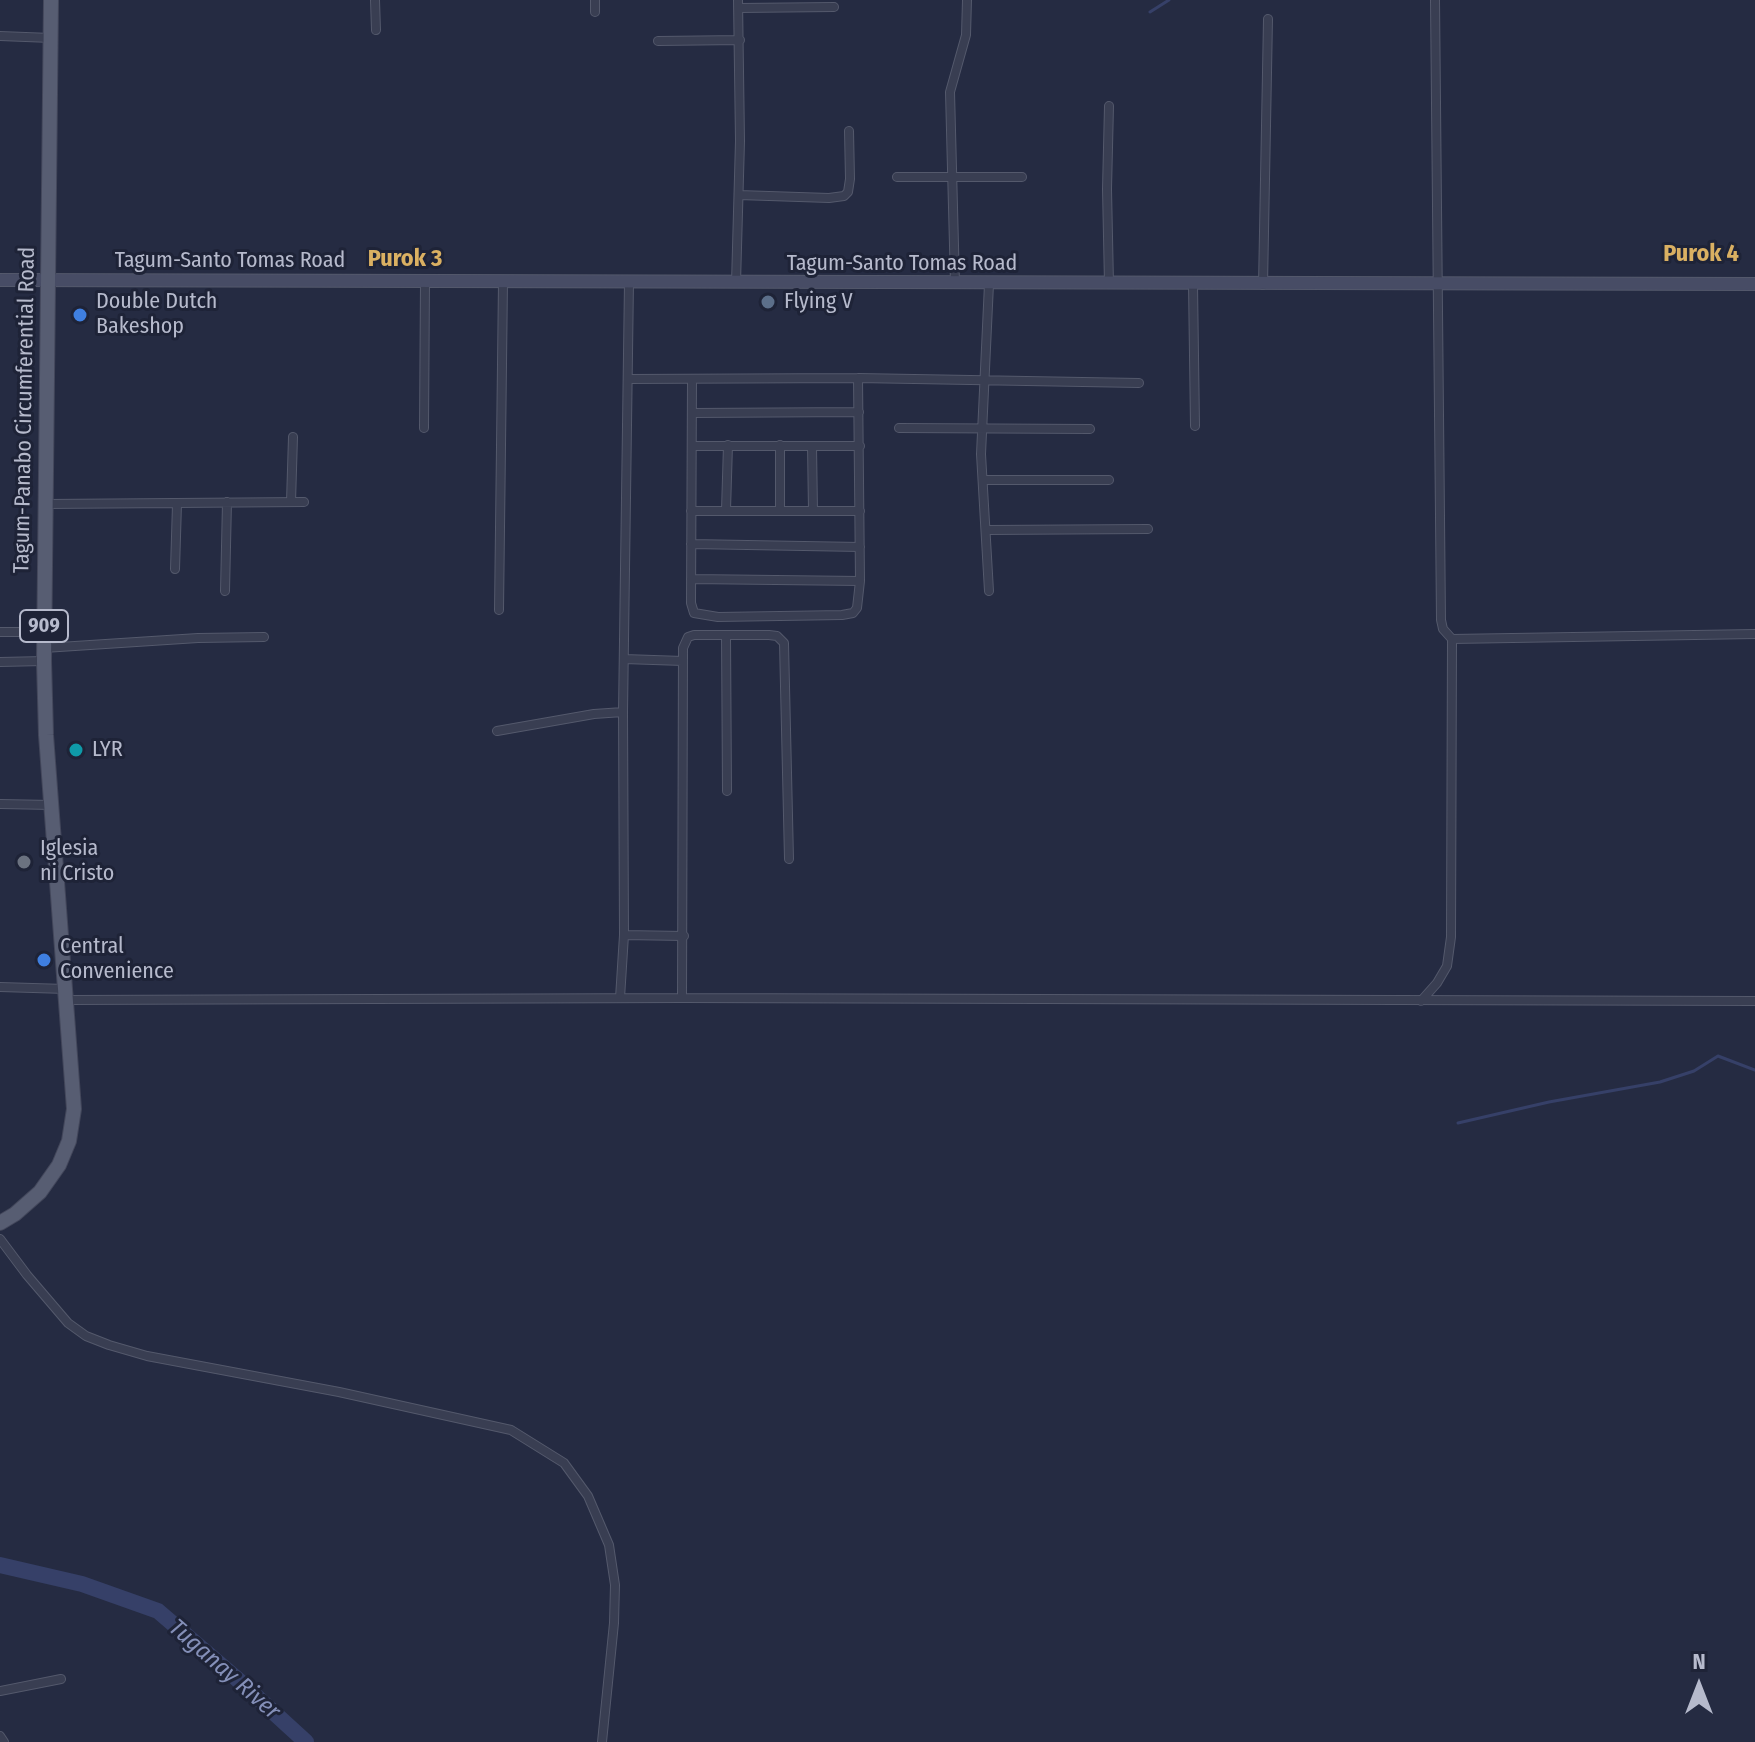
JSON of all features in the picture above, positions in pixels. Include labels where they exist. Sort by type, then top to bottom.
[{"type":"main road","name":"Tagum-Panabo Circumferential Road","points":[[0,1223],[40,1192],[59,1165],[69,1141],[74,1109],[44,654],[51,0]]},
{"type":"main road","name":"Tagum-Santo Tomas Road","points":[[0,280],[1755,284]]},
{"type":"street","points":[[375,0],[376,30]]},
{"type":"street","points":[[595,0],[595,12]]},
{"type":"street","points":[[955,284],[950,92],[953,72],[966,35],[967,0]]},
{"type":"street","points":[[1421,1001],[1447,966],[1451,937],[1452,639],[1443,629],[1441,620],[1435,0]]},
{"type":"street","points":[[736,283],[739,4],[834,7]]},
{"type":"street","points":[[1263,285],[1268,19]]},
{"type":"street","points":[[0,36],[51,38]]},
{"type":"street","points":[[658,41],[740,40]]},
{"type":"street","points":[[1109,106],[1109,284]]},
{"type":"street","points":[[739,195],[844,196],[848,192],[850,179],[849,131]]},
{"type":"street","points":[[897,177],[1022,177]]},
{"type":"street","points":[[424,428],[425,282]]},
{"type":"street","points":[[499,610],[503,282]]},
{"type":"street","points":[[620,998],[624,935],[623,712],[629,282]]},
{"type":"street","points":[[989,284],[982,429],[989,591]]},
{"type":"street","points":[[1193,285],[1195,426]]},
{"type":"street","points":[[628,379],[858,378],[1139,383]]},
{"type":"street","points":[[692,379],[691,603],[694,613],[718,617],[848,615],[857,608],[860,581],[858,378]]},
{"type":"street","points":[[692,413],[859,412]]},
{"type":"street","points":[[899,428],[1090,429]]},
{"type":"street","points":[[291,502],[293,437]]},
{"type":"street","points":[[726,510],[728,445]]},
{"type":"street","points":[[780,445],[780,510]]},
{"type":"street","points":[[693,446],[860,446]]},
{"type":"street","points":[[812,446],[813,511]]},
{"type":"street","points":[[983,480],[1109,480]]},
{"type":"street","points":[[225,591],[227,502]]},
{"type":"street","points":[[46,504],[304,502]]},
{"type":"street","points":[[175,569],[177,504]]},
{"type":"street","points":[[691,511],[860,511]]},
{"type":"street","points":[[987,530],[1148,529]]},
{"type":"street","points":[[691,544],[860,547]]},
{"type":"street","points":[[691,579],[860,581]]},
{"type":"street","points":[[0,632],[44,632]]},
{"type":"street","points":[[1452,639],[1755,634]]},
{"type":"street","points":[[726,635],[727,791]]},
{"type":"street","points":[[682,998],[683,648],[688,637],[777,636],[784,643],[789,859]]},
{"type":"street","points":[[0,662],[184,638],[264,637]]},
{"type":"street","points":[[624,659],[683,661]]},
{"type":"street","points":[[497,731],[623,712]]},
{"type":"street","points":[[0,804],[52,805]]},
{"type":"street","points":[[624,935],[684,936]]},
{"type":"street","points":[[0,987],[66,994],[1755,1001]]},
{"type":"street","points":[[0,1239],[68,1323],[86,1336],[147,1356],[339,1392],[511,1430],[564,1463],[588,1496],[609,1545],[615,1585],[602,1742]]},
{"type":"street","points":[[0,1691],[61,1679]]},
{"type":"street","points":[[0,1736],[4,1742]]},
{"type":"waterway","points":[[1150,12],[1169,0]]},
{"type":"waterway","points":[[1458,1123],[1549,1102],[1660,1082],[1694,1071],[1718,1056],[1755,1070]]},
{"type":"waterway","name":"Tuganay River","points":[[0,1565],[82,1584],[158,1611],[306,1742]]},
{"type":"place","name":"Flying V","points":[[768,302]]},
{"type":"place","name":"Double Dutch Bakeshop","points":[[80,315]]},
{"type":"place","name":"LYR","points":[[76,750]]},
{"type":"place","name":"Iglesia ni Cristo","points":[[24,862]]},
{"type":"place","name":"Central Convenience","points":[[44,960]]},
{"type":"district","name":"Purok 4","points":[[1701,254]]},
{"type":"district","name":"Purok 3","points":[[405,259]]}]
